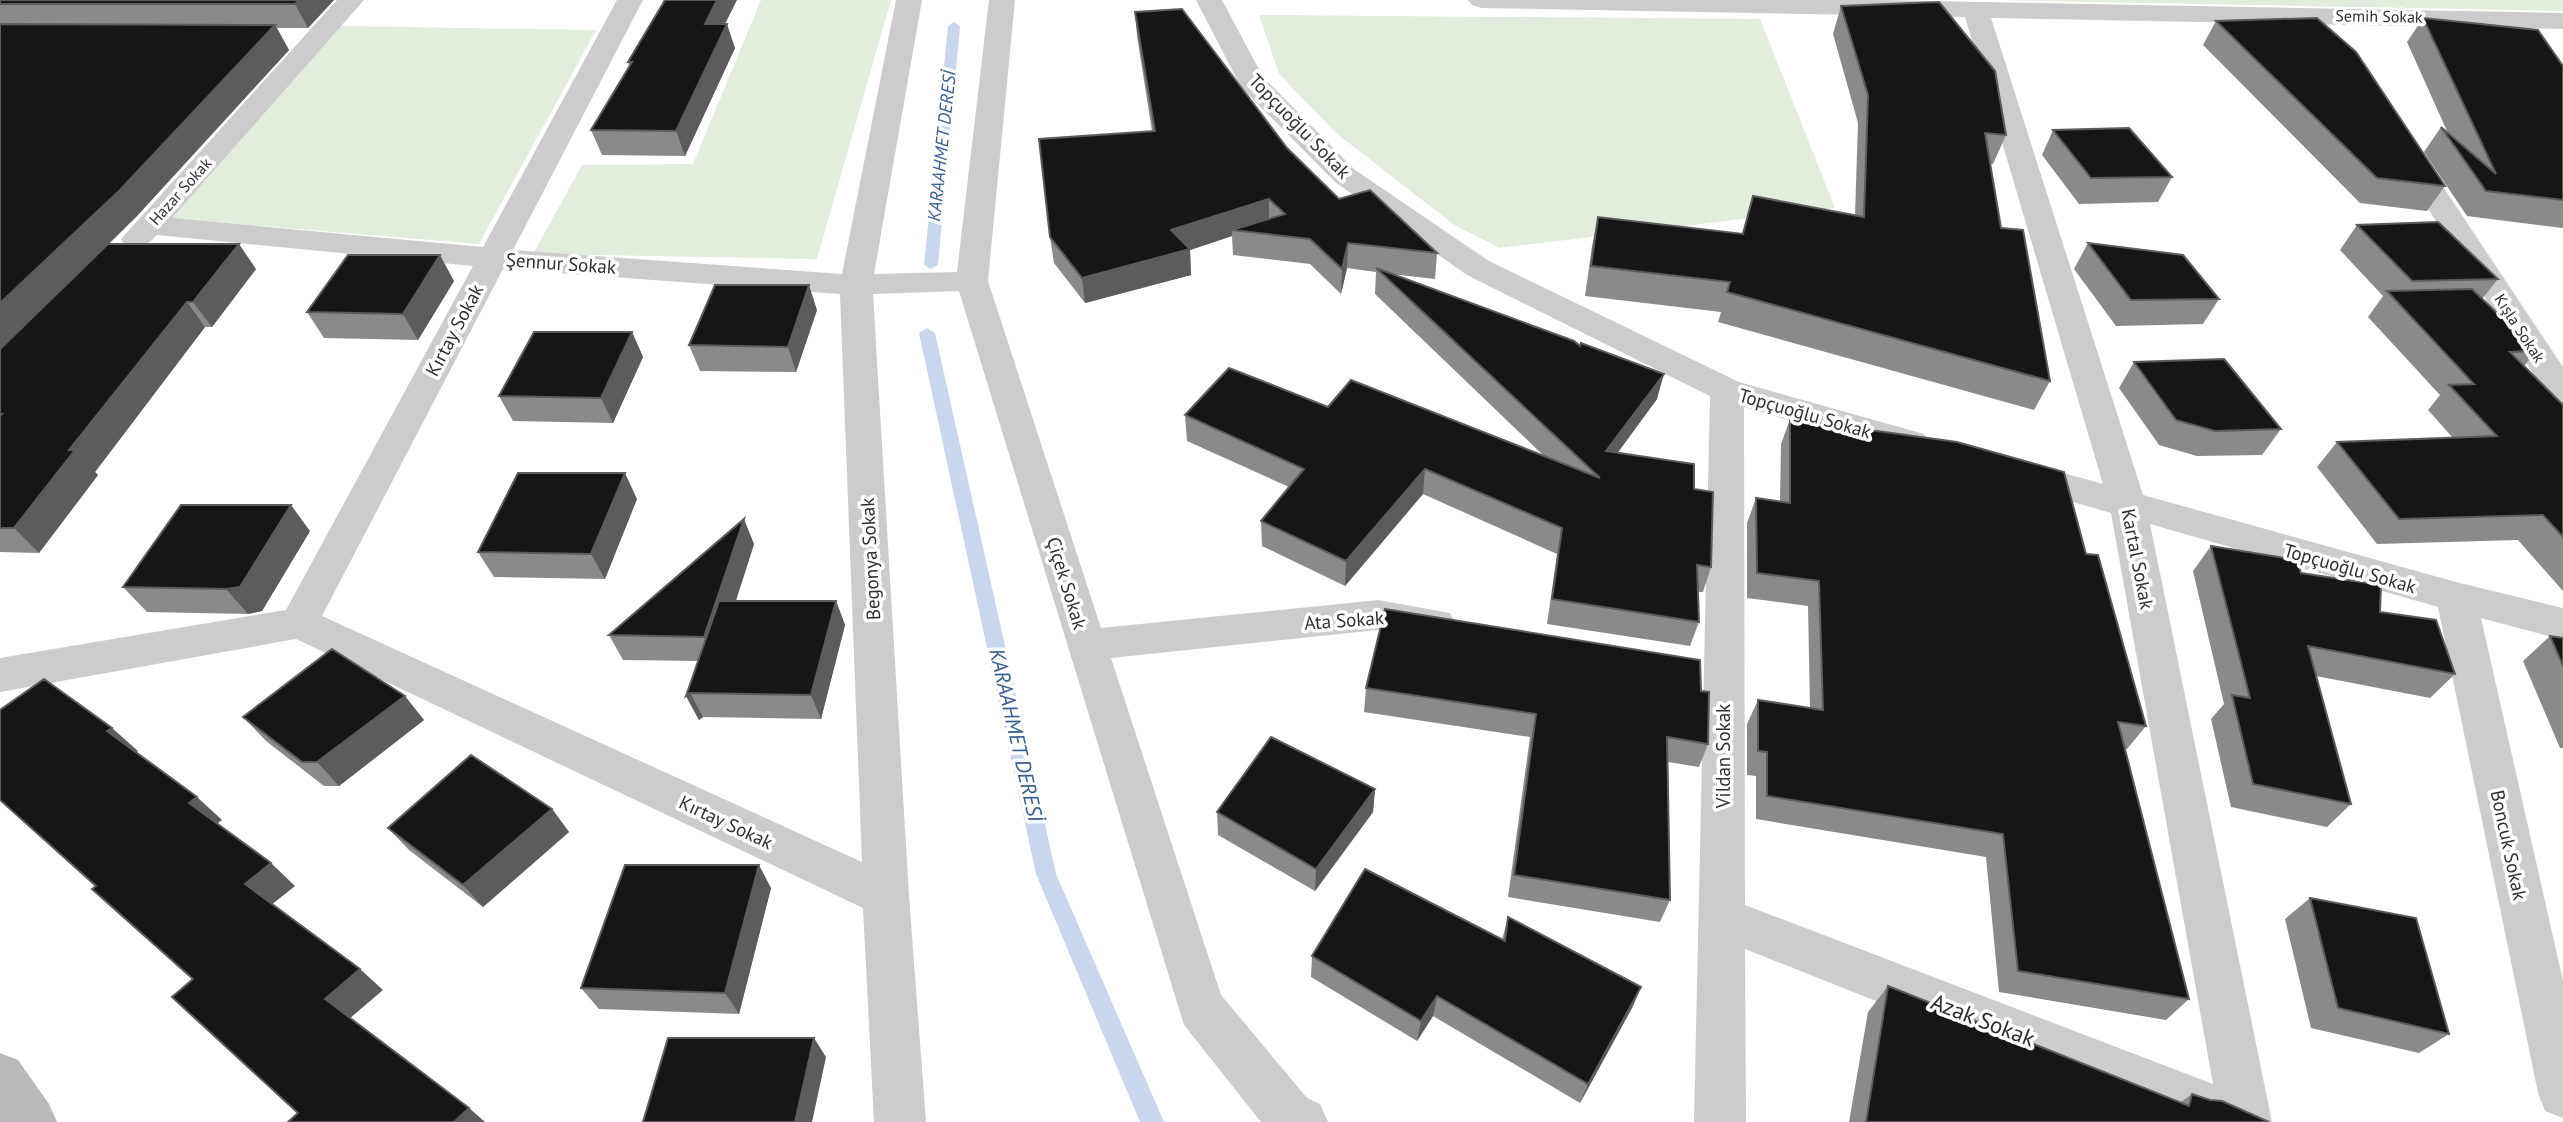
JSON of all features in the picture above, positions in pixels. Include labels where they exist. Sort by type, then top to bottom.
[{"type":"main road","points":[[0,1078],[31,1122]]},
{"type":"street","name":"Hazar Sokak","points":[[113,262],[150,225],[302,39],[351,0]]},
{"type":"street","name":"Kırtay Sokak","points":[[629,0],[299,623],[886,896]]},
{"type":"street","name":"Begonya Sokak","points":[[901,1122],[886,896],[856,285],[909,0]]},
{"type":"street","name":"Çiçek Sokak","points":[[1002,0],[972,281],[1201,1008],[1289,1116],[1302,1122]]},
{"type":"street","name":"Topçuoğlu Sokak","points":[[1209,0],[1251,81],[1345,176],[1478,268],[1727,390],[1941,452]]},
{"type":"street","name":"Semih Sokak","points":[[1481,0],[2563,21]]},
{"type":"street","name":"Kartal Sokak","points":[[1975,9],[2128,506],[2245,1122]]},
{"type":"street","points":[[2318,15],[2340,50]]},
{"type":"street","name":"Kışla Sokak","points":[[2392,130],[2563,394]]},
{"type":"street","name":"Şennur Sokak","points":[[150,225],[492,258],[856,285],[972,281]]},
{"type":"street","name":"Vildan Sokak","points":[[1720,1122],[1722,918],[1704,668],[1727,390]]},
{"type":"street","name":"Topçuoğlu Sokak","points":[[1994,467],[2456,597],[2563,624]]},
{"type":"street","name":"Boncuk Sokak","points":[[2456,597],[2553,1002],[2563,1093]]},
{"type":"street","name":"Ata Sokak","points":[[1087,645],[1378,615],[1471,630]]},
{"type":"street","points":[[0,675],[299,623]]},
{"type":"street","name":"Azak Sokak","points":[[1722,918],[2245,1122]]},
{"type":"green space","points":[[761,0],[891,0],[817,259],[533,254],[582,165],[693,164]]},
{"type":"green space","points":[[1993,0],[2563,0],[2563,11]]},
{"type":"green space","points":[[1259,15],[1760,19],[1835,208],[1499,248],[1453,224],[1336,133],[1279,74]]},
{"type":"green space","points":[[340,26],[596,30],[479,244],[164,218]]},
{"type":"building","points":[[0,0],[299,0],[295,4],[0,4]]},
{"type":"building","points":[[665,0],[717,0],[705,24],[727,24],[676,131],[591,130],[632,62],[628,62]]},
{"type":"building","points":[[1939,2],[1995,71],[2006,135],[1985,133],[2001,228],[2023,230],[2050,381],[1727,292],[1730,282],[1591,266],[1598,217],[1743,234],[1753,196],[1864,217],[1868,95],[1841,6]]},
{"type":"building","points":[[1182,9],[1287,148],[1339,199],[1370,190],[1437,253],[1348,243],[1342,269],[1310,239],[1232,230],[1285,214],[1269,199],[1171,230],[1190,249],[1082,278],[1050,237],[1039,139],[1155,131],[1135,12]]},
{"type":"building","points":[[2317,18],[2356,52],[2445,186],[2377,178],[2216,21]]},
{"type":"building","points":[[2423,18],[2538,30],[2563,66],[2563,200],[2486,191],[2441,127],[2496,174]]},
{"type":"building","points":[[0,24],[275,25],[119,191],[0,303]]},
{"type":"building","points":[[2129,128],[2172,177],[2091,178],[2053,130]]},
{"type":"building","points":[[2438,222],[2498,279],[2412,281],[2357,225]]},
{"type":"building","points":[[2088,243],[2183,255],[2219,299],[2131,300]]},
{"type":"building","points":[[108,244],[239,244],[193,302],[187,302],[69,450],[75,450],[14,528],[0,528],[0,349]]},
{"type":"building","points":[[348,255],[440,255],[403,314],[307,312]]},
{"type":"building","points":[[1376,268],[1574,341],[1580,346],[1581,343],[1664,374],[1606,451],[1694,464],[1694,489],[1713,492],[1711,567],[1697,565],[1699,622],[1552,599],[1562,528],[1425,469],[1346,561],[1261,521],[1304,469],[1185,415],[1229,368],[1328,407],[1351,380],[1600,478]]},
{"type":"building","points":[[715,285],[809,285],[788,347],[689,345]]},
{"type":"building","points":[[2472,289],[2537,351],[2510,352],[2563,405],[2563,537],[2543,515],[2399,519],[2337,442],[2497,436],[2449,385],[2474,384],[2387,291]]},
{"type":"building","points":[[534,332],[632,332],[601,398],[499,396]]},
{"type":"building","points":[[2224,359],[2281,429],[2215,431],[2176,420],[2134,362]]},
{"type":"building","points":[[1790,419],[1957,442],[2064,472],[2086,554],[2098,555],[2146,726],[2118,722],[2189,999],[2018,971],[2003,834],[1767,796],[1767,752],[1758,751],[1758,700],[1823,710],[1819,581],[1757,573],[1756,498],[1790,503]]},
{"type":"building","points":[[518,473],[625,473],[591,554],[478,552]]},
{"type":"building","points":[[181,505],[291,505],[240,587],[123,587]]},
{"type":"building","points":[[744,519],[704,637],[609,635]]},
{"type":"building","points":[[2211,546],[2297,560],[2301,573],[2381,585],[2380,612],[2436,620],[2455,674],[2308,646],[2351,804],[2253,784],[2232,695],[2250,698]]},
{"type":"building","points":[[719,601],[836,601],[811,695],[690,693],[686,696]]},
{"type":"building","points":[[1385,609],[1700,660],[1701,691],[1709,692],[1708,744],[1667,737],[1670,900],[1514,875],[1536,714],[1366,688]]},
{"type":"building","points":[[2550,636],[2563,638],[2563,666]]},
{"type":"building","points":[[332,649],[405,696],[317,762],[302,762],[243,717]]},
{"type":"building","points":[[44,679],[112,728],[107,731],[197,797],[189,803],[271,863],[245,884],[360,969],[325,999],[469,1108],[454,1122],[288,1122],[298,1113],[172,997],[193,979],[92,889],[96,886],[0,800],[0,710]]},
{"type":"building","points":[[1271,737],[1375,789],[1316,869],[1217,812]]},
{"type":"building","points":[[471,755],[552,809],[463,885],[388,828]]},
{"type":"building","points":[[625,865],[759,865],[725,993],[581,988]]},
{"type":"building","points":[[1365,869],[1505,941],[1508,917],[1641,987],[1588,1084],[1437,996],[1421,1021],[1312,956]]},
{"type":"building","points":[[2310,898],[2416,918],[2449,1034],[2338,1008]]},
{"type":"building","points":[[1888,986],[2189,1106],[2192,1094],[2222,1101],[2269,1122],[1866,1122]]},
{"type":"building","points":[[668,1038],[814,1038],[795,1122],[643,1122]]},
{"type":"waterway","name":"KARAAHMET DERESİ","points":[[931,265],[954,26]]},
{"type":"waterway","name":"KARAAHMET DERESİ","points":[[927,333],[1046,874],[1152,1122]]}]
